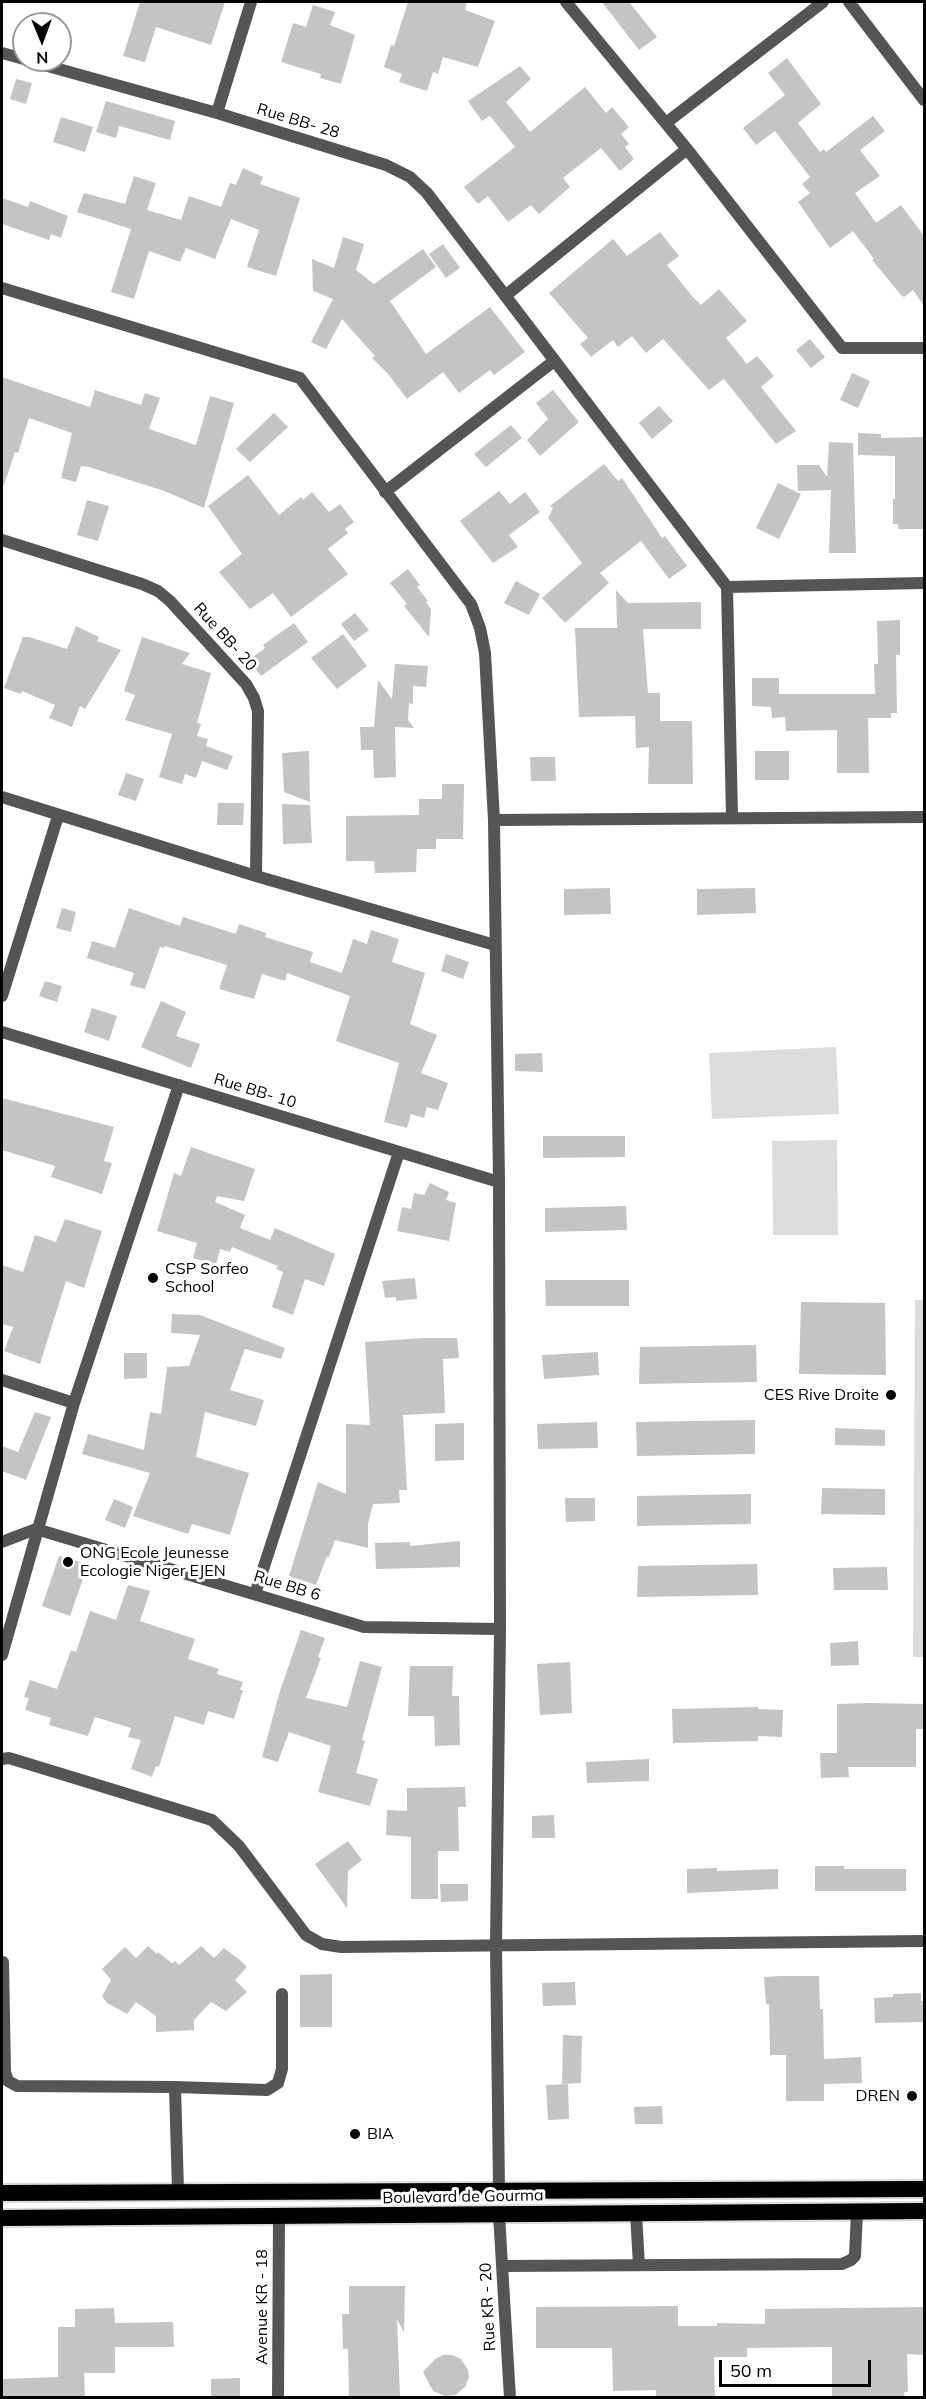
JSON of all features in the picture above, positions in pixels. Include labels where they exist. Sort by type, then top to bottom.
[{"type":"highway","name":"Boulevard de Gourma","points":[[2,2193],[924,2189]]},
{"type":"highway","points":[[499,2190],[499,2215]]},
{"type":"highway","name":"Boulevard de Gourma","points":[[2,2218],[924,2211]]},
{"type":"street","points":[[216,113],[251,2]]},
{"type":"street","points":[[566,2],[687,149],[842,348],[924,348]]},
{"type":"street","points":[[666,123],[823,2]]},
{"type":"street","points":[[849,2],[924,100]]},
{"type":"street","name":"Rue BB- 28","points":[[68,72],[216,113],[386,165],[410,177],[428,193],[727,587]]},
{"type":"street","points":[[505,296],[687,149]]},
{"type":"street","points":[[2,288],[300,378],[471,604],[480,628],[484,652],[494,820],[499,1182],[500,1629],[496,1945],[499,2190]]},
{"type":"street","points":[[385,492],[554,361]]},
{"type":"street","name":"Rue BB- 20","points":[[2,540],[158,591],[170,600],[246,684],[258,711],[256,876]]},
{"type":"street","points":[[732,817],[727,587],[924,584]]},
{"type":"street","points":[[2,797],[256,876],[495,945]]},
{"type":"street","points":[[2,996],[58,816]]},
{"type":"street","points":[[494,820],[732,817],[924,818]]},
{"type":"street","name":"Rue BB- 10","points":[[2,1032],[499,1182]]},
{"type":"street","points":[[2,1655],[36,1529],[74,1403],[179,1086]]},
{"type":"street","points":[[255,1594],[399,1152]]},
{"type":"street","points":[[2,1380],[74,1403]]},
{"type":"street","points":[[2,1542],[36,1529]]},
{"type":"street","name":"Rue BB 6","points":[[36,1529],[364,1627],[500,1629]]},
{"type":"street","points":[[2,1759],[9,1758],[212,1821],[239,1846],[306,1935],[322,1944],[341,1947],[924,1941]]},
{"type":"street","points":[[3,1962],[5,2072],[8,2081],[17,2086],[267,2090],[278,2083],[282,2069],[282,1994]]},
{"type":"street","points":[[175,2087],[178,2191]]},
{"type":"street","points":[[502,2266],[842,2264],[855,2256],[857,2211]]},
{"type":"street","points":[[636,2214],[639,2265]]},
{"type":"street","name":"Rue KR - 20","points":[[499,2215],[510,2397]]},
{"type":"street","name":"Avenue KR - 18","points":[[278,2397],[279,2217]]},
{"type":"shaded area","points":[[836,1047],[839,1114],[712,1119],[709,1053]]},
{"type":"shaded area","points":[[837,1140],[838,1235],[773,1235],[772,1141]]},
{"type":"shaded area","points":[[915,1300],[924,1300],[924,1657],[913,1657]]},
{"type":"building","points":[[140,2],[225,2],[211,45],[156,27],[145,62],[123,56]]},
{"type":"building","points":[[408,2],[467,2],[465,10],[495,21],[478,67],[443,57],[438,74],[433,72],[427,91],[399,82],[402,74],[384,67],[391,45],[394,46]]},
{"type":"building","points":[[602,2],[629,2],[657,37],[639,50]]},
{"type":"building","points":[[313,5],[335,12],[330,25],[355,35],[341,84],[320,78],[321,74],[281,62],[293,23],[306,27]]},
{"type":"building","points":[[787,58],[821,104],[798,123],[820,152],[824,149],[826,152],[873,116],[885,131],[860,150],[880,176],[855,193],[876,223],[901,205],[924,236],[924,306],[913,290],[904,297],[901,295],[872,260],[874,259],[853,231],[830,248],[798,202],[810,193],[802,184],[810,177],[775,131],[756,145],[743,128],[785,95],[768,73]]},
{"type":"building","points":[[520,66],[531,79],[506,102],[530,132],[585,87],[606,113],[612,107],[629,127],[621,134],[629,144],[625,147],[634,159],[620,171],[601,148],[563,178],[570,187],[539,214],[531,205],[508,222],[488,196],[478,204],[464,187],[515,147],[490,116],[482,121],[468,101]]},
{"type":"building","points":[[16,79],[32,83],[26,104],[10,99]]},
{"type":"building","points":[[106,101],[175,121],[170,140],[119,126],[116,138],[96,132]]},
{"type":"building","points":[[61,117],[93,127],[85,152],[53,142]]},
{"type":"building","points":[[243,168],[263,177],[260,184],[300,198],[276,276],[247,267],[259,230],[231,219],[215,259],[186,248],[180,262],[149,251],[134,299],[111,292],[131,229],[77,212],[84,193],[125,204],[134,176],[156,183],[147,210],[181,220],[189,196],[221,207],[230,183],[236,185]]},
{"type":"building","points":[[2,198],[28,207],[30,201],[68,216],[61,238],[51,234],[49,240],[2,224]]},
{"type":"building","points":[[660,232],[679,256],[667,265],[692,296],[701,305],[719,289],[747,321],[726,338],[747,364],[757,356],[774,376],[761,387],[796,431],[776,444],[724,379],[709,390],[663,339],[646,353],[632,336],[618,347],[613,340],[591,357],[580,344],[588,338],[549,293],[613,239],[627,256]]},
{"type":"building","points":[[343,237],[364,244],[356,270],[374,284],[423,249],[436,267],[390,301],[426,354],[490,307],[525,352],[494,375],[490,370],[459,393],[443,372],[407,399],[389,375],[372,358],[375,356],[342,319],[326,349],[311,342],[333,299],[313,291],[312,259],[334,268]]},
{"type":"building","points":[[443,244],[460,268],[446,278],[429,254]]},
{"type":"building","points":[[810,339],[825,357],[811,368],[796,350]]},
{"type":"building","points":[[852,373],[870,381],[858,408],[840,400]]},
{"type":"building","points":[[2,377],[90,407],[95,390],[141,405],[145,393],[160,398],[149,429],[196,445],[210,396],[234,403],[204,508],[164,491],[89,467],[81,466],[76,482],[61,478],[72,433],[29,418],[18,453],[15,452],[4,485],[2,484]]},
{"type":"building","points":[[553,390],[579,422],[540,456],[527,440],[548,419],[536,403]]},
{"type":"building","points":[[659,406],[673,421],[652,439],[639,423]]},
{"type":"building","points":[[274,413],[288,427],[250,462],[236,449]]},
{"type":"building","points":[[511,425],[522,438],[486,467],[474,454]]},
{"type":"building","points":[[858,433],[881,434],[881,438],[924,437],[924,529],[898,529],[898,524],[893,524],[895,456],[858,455]]},
{"type":"building","points":[[829,442],[853,443],[856,553],[829,553],[831,490],[798,491],[797,465],[819,465],[827,477]]},
{"type":"building","points":[[604,464],[618,481],[622,478],[662,538],[665,536],[687,566],[669,579],[641,541],[600,573],[609,583],[565,623],[542,598],[582,563],[548,518],[553,508],[550,506]]},
{"type":"building","points":[[248,475],[279,515],[301,497],[303,500],[312,492],[329,512],[340,504],[354,522],[345,529],[348,533],[328,549],[348,574],[291,617],[273,593],[250,609],[219,572],[242,554],[208,506]]},
{"type":"building","points":[[778,483],[801,494],[779,539],[756,528]]},
{"type":"building","points":[[499,491],[510,504],[525,492],[540,512],[509,535],[518,547],[493,563],[460,521]]},
{"type":"building","points":[[87,500],[109,506],[98,541],[77,535]]},
{"type":"building","points":[[408,569],[420,585],[417,587],[431,609],[429,637],[404,606],[407,604],[390,583]]},
{"type":"building","points":[[516,581],[540,594],[529,615],[504,603]]},
{"type":"building","points":[[616,590],[628,603],[701,602],[701,629],[643,629],[648,693],[660,693],[660,721],[692,721],[693,784],[648,784],[649,747],[636,748],[635,716],[579,717],[575,628],[617,628]]},
{"type":"building","points":[[355,613],[369,630],[354,641],[341,624]]},
{"type":"building","points":[[900,620],[900,655],[896,655],[897,713],[891,713],[891,718],[868,718],[869,773],[837,773],[837,730],[786,731],[785,717],[772,718],[771,707],[752,706],[752,678],[779,678],[779,694],[875,694],[874,664],[878,664],[877,621]]},
{"type":"building","points":[[294,623],[308,642],[261,676],[249,660],[265,648],[263,645]]},
{"type":"building","points":[[76,626],[99,637],[97,641],[121,650],[85,709],[80,706],[72,727],[49,718],[55,705],[22,691],[21,694],[4,688],[23,637],[67,649]]},
{"type":"building","points":[[343,634],[367,666],[337,689],[311,658]]},
{"type":"building","points":[[142,637],[190,653],[182,664],[211,673],[197,723],[201,724],[197,736],[208,739],[206,746],[233,756],[227,770],[202,761],[196,778],[185,774],[182,784],[159,777],[172,734],[125,720],[135,695],[124,691]]},
{"type":"building","points":[[395,664],[428,666],[426,687],[413,686],[413,704],[409,703],[408,720],[414,728],[395,727],[396,777],[374,778],[373,750],[361,750],[360,727],[374,727],[378,680],[392,699]]},
{"type":"building","points":[[309,751],[310,802],[284,792],[282,753]]},
{"type":"building","points":[[755,751],[789,751],[789,780],[755,780]]},
{"type":"building","points":[[530,757],[555,757],[556,781],[531,781]]},
{"type":"building","points":[[126,773],[144,779],[136,801],[118,795]]},
{"type":"building","points":[[442,784],[464,784],[463,839],[436,839],[436,849],[417,849],[416,872],[375,873],[374,861],[346,861],[346,816],[419,815],[419,799],[442,799]]},
{"type":"building","points":[[218,803],[244,803],[243,825],[217,825]]},
{"type":"building","points":[[282,804],[310,805],[312,843],[283,844]]},
{"type":"building","points":[[610,888],[611,914],[564,915],[564,889]]},
{"type":"building","points":[[755,888],[756,913],[697,915],[697,889]]},
{"type":"building","points":[[62,908],[76,912],[71,932],[56,928]]},
{"type":"building","points":[[129,908],[180,926],[183,917],[236,934],[239,924],[266,933],[265,937],[313,952],[310,962],[342,973],[353,939],[367,944],[371,930],[399,939],[392,962],[425,973],[410,1024],[437,1035],[421,1073],[448,1083],[438,1110],[427,1107],[424,1118],[411,1114],[407,1128],[384,1122],[399,1063],[336,1041],[350,996],[287,973],[285,981],[262,974],[254,999],[219,989],[227,965],[165,946],[160,947],[145,989],[130,985],[134,973],[87,958],[92,941],[115,948]]},
{"type":"building","points":[[446,954],[469,962],[463,979],[441,971]]},
{"type":"building","points":[[45,981],[62,986],[57,1002],[39,996]]},
{"type":"building","points":[[161,1001],[186,1012],[176,1036],[200,1044],[191,1068],[141,1047]]},
{"type":"building","points":[[92,1008],[117,1016],[109,1041],[84,1032]]},
{"type":"building","points":[[542,1053],[543,1072],[515,1071],[515,1054]]},
{"type":"building","points":[[2,1098],[114,1127],[104,1161],[112,1163],[102,1194],[51,1177],[55,1166],[2,1150]]},
{"type":"building","points":[[543,1136],[625,1136],[625,1157],[543,1158]]},
{"type":"building","points":[[191,1147],[255,1169],[244,1201],[217,1196],[215,1202],[245,1215],[240,1228],[270,1240],[275,1228],[335,1254],[324,1286],[305,1279],[293,1315],[272,1307],[283,1272],[276,1269],[278,1266],[232,1247],[230,1252],[220,1249],[216,1265],[193,1258],[197,1243],[157,1231],[174,1173],[181,1176]]},
{"type":"building","points":[[430,1183],[449,1192],[446,1200],[456,1203],[449,1241],[397,1231],[402,1207],[411,1209],[414,1193],[424,1195]]},
{"type":"building","points":[[626,1206],[627,1230],[545,1232],[545,1208]]},
{"type":"building","points":[[65,1219],[102,1231],[84,1288],[66,1281],[40,1364],[4,1351],[13,1327],[2,1324],[2,1265],[23,1272],[35,1235],[56,1242]]},
{"type":"building","points":[[415,1278],[417,1299],[396,1301],[396,1297],[385,1298],[382,1281]]},
{"type":"building","points":[[545,1280],[629,1280],[629,1306],[546,1306]]},
{"type":"building","points":[[801,1302],[885,1303],[886,1375],[799,1374]]},
{"type":"building","points":[[172,1314],[200,1315],[285,1348],[281,1359],[245,1349],[230,1390],[264,1400],[256,1426],[205,1412],[196,1457],[249,1473],[230,1535],[192,1524],[188,1534],[133,1516],[150,1473],[82,1454],[88,1434],[144,1450],[150,1412],[161,1414],[167,1367],[189,1366],[200,1335],[171,1333]]},
{"type":"building","points":[[457,1338],[459,1358],[443,1359],[445,1413],[403,1415],[407,1490],[399,1490],[400,1503],[373,1504],[368,1524],[368,1548],[335,1540],[316,1585],[289,1576],[318,1482],[346,1494],[346,1424],[370,1425],[365,1342]]},
{"type":"building","points":[[756,1345],[757,1382],[639,1384],[640,1347]]},
{"type":"building","points":[[598,1352],[599,1375],[544,1379],[542,1355]]},
{"type":"building","points":[[124,1353],[147,1353],[147,1378],[124,1379]]},
{"type":"building","points":[[35,1412],[51,1417],[26,1480],[2,1471],[2,1446],[18,1452]]},
{"type":"building","points":[[755,1420],[755,1454],[637,1456],[636,1422]]},
{"type":"building","points":[[597,1422],[598,1448],[538,1449],[537,1424]]},
{"type":"building","points":[[464,1423],[464,1460],[435,1461],[435,1424]]},
{"type":"building","points":[[835,1428],[885,1430],[885,1446],[835,1445]]},
{"type":"building","points":[[822,1488],[885,1489],[885,1515],[821,1514]]},
{"type":"building","points":[[751,1494],[751,1524],[637,1526],[637,1496]]},
{"type":"building","points":[[565,1498],[595,1498],[595,1521],[566,1522]]},
{"type":"building","points":[[114,1499],[133,1507],[125,1528],[105,1520]]},
{"type":"building","points":[[460,1541],[460,1567],[376,1569],[375,1543],[410,1542],[410,1546]]},
{"type":"building","points":[[59,1556],[88,1564],[70,1616],[42,1606]]},
{"type":"building","points":[[757,1564],[758,1595],[637,1597],[638,1566]]},
{"type":"building","points":[[887,1567],[888,1590],[834,1590],[833,1568]]},
{"type":"building","points":[[128,1585],[150,1591],[140,1621],[195,1639],[188,1659],[219,1669],[217,1674],[243,1682],[240,1690],[243,1690],[234,1719],[208,1711],[204,1725],[175,1716],[159,1767],[156,1766],[152,1777],[131,1769],[141,1740],[128,1737],[131,1728],[95,1717],[88,1736],[49,1725],[51,1718],[25,1710],[29,1698],[24,1697],[30,1680],[57,1689],[71,1650],[76,1652],[90,1611],[116,1620]]},
{"type":"building","points":[[301,1630],[325,1638],[318,1657],[321,1658],[306,1698],[347,1707],[360,1661],[382,1667],[362,1740],[365,1741],[356,1773],[378,1779],[370,1806],[318,1792],[331,1746],[289,1732],[278,1762],[262,1757],[279,1694]]},
{"type":"building","points":[[858,1641],[859,1665],[831,1666],[830,1643]]},
{"type":"building","points":[[570,1662],[572,1713],[540,1715],[537,1664]]},
{"type":"building","points":[[410,1666],[453,1666],[452,1696],[459,1696],[460,1745],[435,1746],[434,1716],[408,1716]]},
{"type":"building","points":[[837,1704],[924,1704],[924,1729],[916,1729],[916,1767],[848,1767],[849,1777],[821,1778],[820,1753],[837,1753]]},
{"type":"building","points":[[758,1707],[758,1709],[783,1710],[782,1737],[758,1736],[758,1741],[673,1743],[672,1709]]},
{"type":"building","points":[[649,1759],[649,1781],[587,1783],[586,1762]]},
{"type":"building","points":[[465,1787],[466,1807],[458,1807],[459,1851],[438,1851],[438,1899],[411,1899],[411,1837],[386,1835],[387,1810],[407,1811],[407,1788]]},
{"type":"building","points":[[554,1815],[555,1838],[532,1838],[532,1816]]},
{"type":"building","points":[[348,1841],[362,1860],[348,1871],[347,1908],[315,1864]]},
{"type":"building","points":[[815,1866],[844,1866],[844,1869],[906,1869],[906,1891],[815,1891]]},
{"type":"building","points":[[717,1868],[717,1871],[778,1869],[778,1889],[687,1893],[687,1869]]},
{"type":"building","points":[[440,1884],[468,1884],[468,1901],[441,1902]]},
{"type":"building","points":[[148,1946],[157,1954],[158,1952],[172,1963],[175,1961],[179,1965],[201,1946],[214,1958],[224,1948],[247,1967],[235,1980],[247,1992],[226,2011],[211,2002],[194,2020],[194,2030],[156,2032],[156,2016],[136,2002],[127,2014],[107,2003],[102,1996],[111,1980],[102,1969],[125,1947],[136,1958]]},
{"type":"building","points":[[332,1974],[332,2027],[300,2027],[300,1975]]},
{"type":"building","points":[[819,1976],[820,2009],[823,2009],[824,2059],[861,2057],[862,2083],[824,2084],[824,2101],[786,2101],[786,2055],[770,2055],[769,2004],[766,2004],[764,1977]]},
{"type":"building","points":[[575,1982],[576,2005],[543,2006],[542,1983]]},
{"type":"building","points":[[921,1993],[921,2001],[924,2001],[924,2022],[875,2023],[874,1998],[893,1997],[893,1994]]},
{"type":"building","points":[[563,2035],[582,2036],[581,2083],[562,2084]]},
{"type":"building","points":[[568,2084],[569,2119],[548,2120],[546,2085]]},
{"type":"building","points":[[662,2106],[663,2124],[635,2124],[634,2107]]},
{"type":"building","points":[[349,2286],[405,2286],[404,2333],[397,2319],[400,2397],[349,2397],[348,2349],[343,2349],[342,2314],[349,2314]]},
{"type":"building","points":[[678,2306],[678,2326],[717,2326],[717,2323],[765,2324],[765,2309],[924,2307],[924,2355],[907,2354],[908,2392],[904,2392],[905,2397],[832,2397],[832,2347],[747,2348],[747,2357],[714,2357],[715,2397],[656,2397],[656,2390],[613,2391],[612,2348],[536,2348],[536,2307]]},
{"type":"building","points":[[114,2308],[115,2323],[173,2322],[174,2347],[115,2347],[115,2373],[84,2373],[85,2397],[2,2397],[2,2379],[58,2377],[58,2327],[75,2327],[75,2309]]},
{"type":"building","points":[[443,2355],[452,2355],[461,2359],[468,2370],[469,2377],[465,2387],[455,2395],[445,2396],[433,2391],[423,2372],[435,2359]]},
{"type":"building","points":[[240,2378],[240,2397],[211,2397],[211,2379]]},
{"type":"place","name":"CSP Sorfeo School","points":[[153,1278]]},
{"type":"place","name":"CES Rive Droite","points":[[891,1395]]},
{"type":"place","name":"ONG Ecole Jeunesse Ecologie Niger EJEN","points":[[68,1562]]},
{"type":"place","name":"DREN","points":[[912,2096]]},
{"type":"place","name":"BIA","points":[[355,2134]]}]
